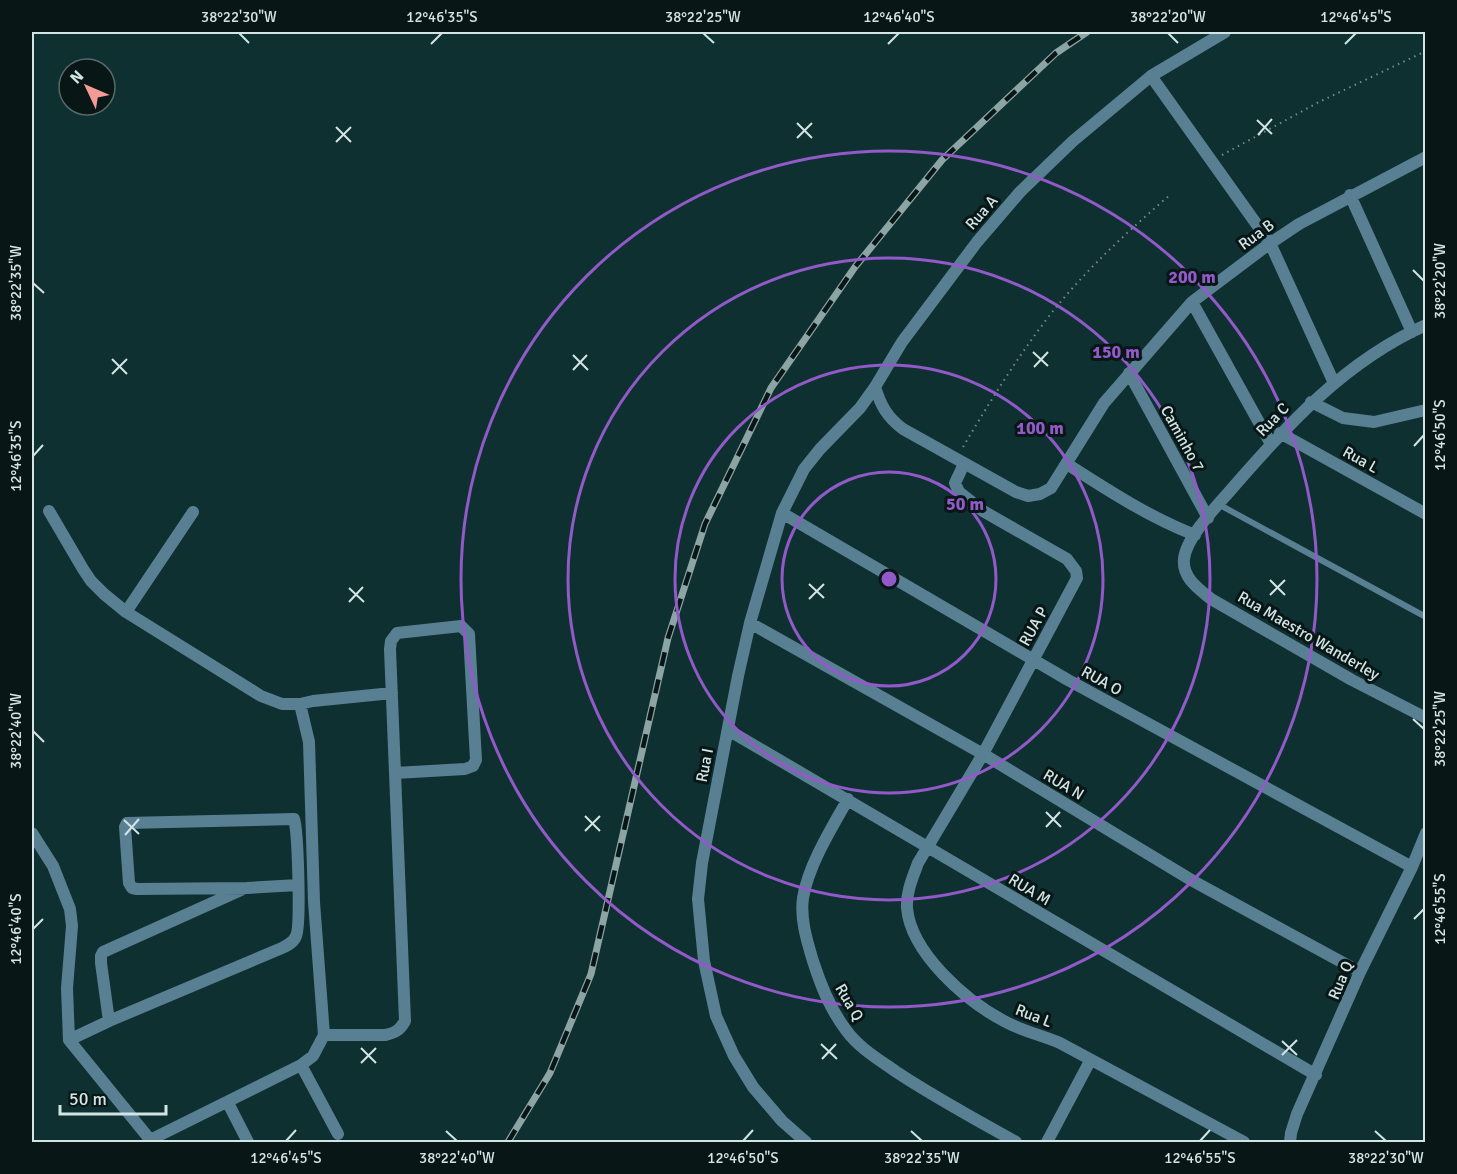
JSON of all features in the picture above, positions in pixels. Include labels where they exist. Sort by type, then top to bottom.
[{"type":"street","name":"Rua A","points":[[868,398],[909,333],[977,242],[1020,192],[1073,141],[1151,76],[1225,32]]},
{"type":"street","points":[[1151,76],[1270,243],[1334,383]]},
{"type":"street","name":"Rua B","points":[[875,387],[880,403],[889,418],[903,429],[1016,492],[1028,496],[1040,494],[1051,488],[1104,403],[1192,303],[1270,243],[1299,224],[1425,157]]},
{"type":"street","points":[[1350,195],[1413,332]]},
{"type":"street","points":[[1192,303],[1271,444]]},
{"type":"street","name":"Rua C","points":[[1186,571],[1184,561],[1186,551],[1195,535],[1218,504],[1280,433],[1334,383],[1382,350],[1425,325]]},
{"type":"street","name":"Caminho 7","points":[[1129,373],[1208,518]]},
{"type":"street","name":"Rua I","points":[[806,1143],[760,1096],[734,1056],[716,1016],[707,980],[698,899],[704,853],[750,623],[782,513],[804,469],[868,398]]},
{"type":"street","points":[[1311,402],[1343,418],[1374,422],[1425,410]]},
{"type":"street","name":"Rua L","points":[[1280,433],[1425,514]]},
{"type":"street","name":"RUA P","points":[[927,847],[983,754],[1076,583],[1076,571],[1073,565],[1057,552],[1000,521],[958,492],[955,483],[960,462]]},
{"type":"street","points":[[1067,465],[1134,507],[1195,535]]},
{"type":"street","points":[[49,511],[91,582],[126,612],[261,696],[282,704],[300,704],[392,693]]},
{"type":"street","points":[[126,612],[193,512]]},
{"type":"street","name":"RUA O","points":[[782,513],[1033,660],[1412,867]]},
{"type":"street","name":"Rua Maestro Wanderley","points":[[1186,571],[1191,582],[1211,599],[1352,680],[1425,718]]},
{"type":"street","name":"RUA N","points":[[750,623],[983,754],[1193,881],[1360,972]]},
{"type":"street","points":[[324,1035],[385,1035],[402,1028],[405,1021],[395,773],[392,693],[390,649],[391,641],[397,633],[461,626],[467,631],[476,760],[473,766],[465,769],[395,773]]},
{"type":"street","points":[[32,833],[53,866],[70,909],[72,926],[67,988],[69,1040],[151,1141],[301,1065],[313,1056],[324,1035],[314,902],[309,742],[300,704]]},
{"type":"street","name":"RUA M","points":[[728,730],[1316,1075]]},
{"type":"street","name":"Rua Q","points":[[848,799],[824,844],[806,885],[803,900],[807,943],[831,1007],[848,1032],[867,1051],[919,1086],[1016,1143]]},
{"type":"street","points":[[69,1040],[292,942],[297,935],[298,885],[295,824],[291,818],[129,822],[126,825],[129,883],[132,888],[247,888],[298,885]]},
{"type":"street","name":"Rua Q","points":[[1290,1143],[1298,1114],[1360,972],[1412,867],[1425,833]]},
{"type":"street","name":"Rua L","points":[[927,847],[912,879],[907,905],[914,932],[934,964],[947,978],[989,1013],[1022,1030],[1060,1043],[1244,1143]]},
{"type":"street","points":[[110,1021],[101,963],[103,952],[247,888]]},
{"type":"street","points":[[1047,1143],[1090,1061]]},
{"type":"street","points":[[301,1065],[338,1134]]},
{"type":"street","points":[[228,1103],[248,1143]]},
{"type":"lane","points":[[1218,504],[1425,617]]},
{"type":"path","points":[[1211,160],[1319,102],[1425,51]]},
{"type":"path","points":[[960,462],[1013,366],[1046,320],[1116,244],[1171,194]]},
{"type":"railway","points":[[508,1142],[550,1073],[591,974],[668,638],[705,524],[771,388],[855,267],[942,160],[1056,53],[1087,32]]}]
